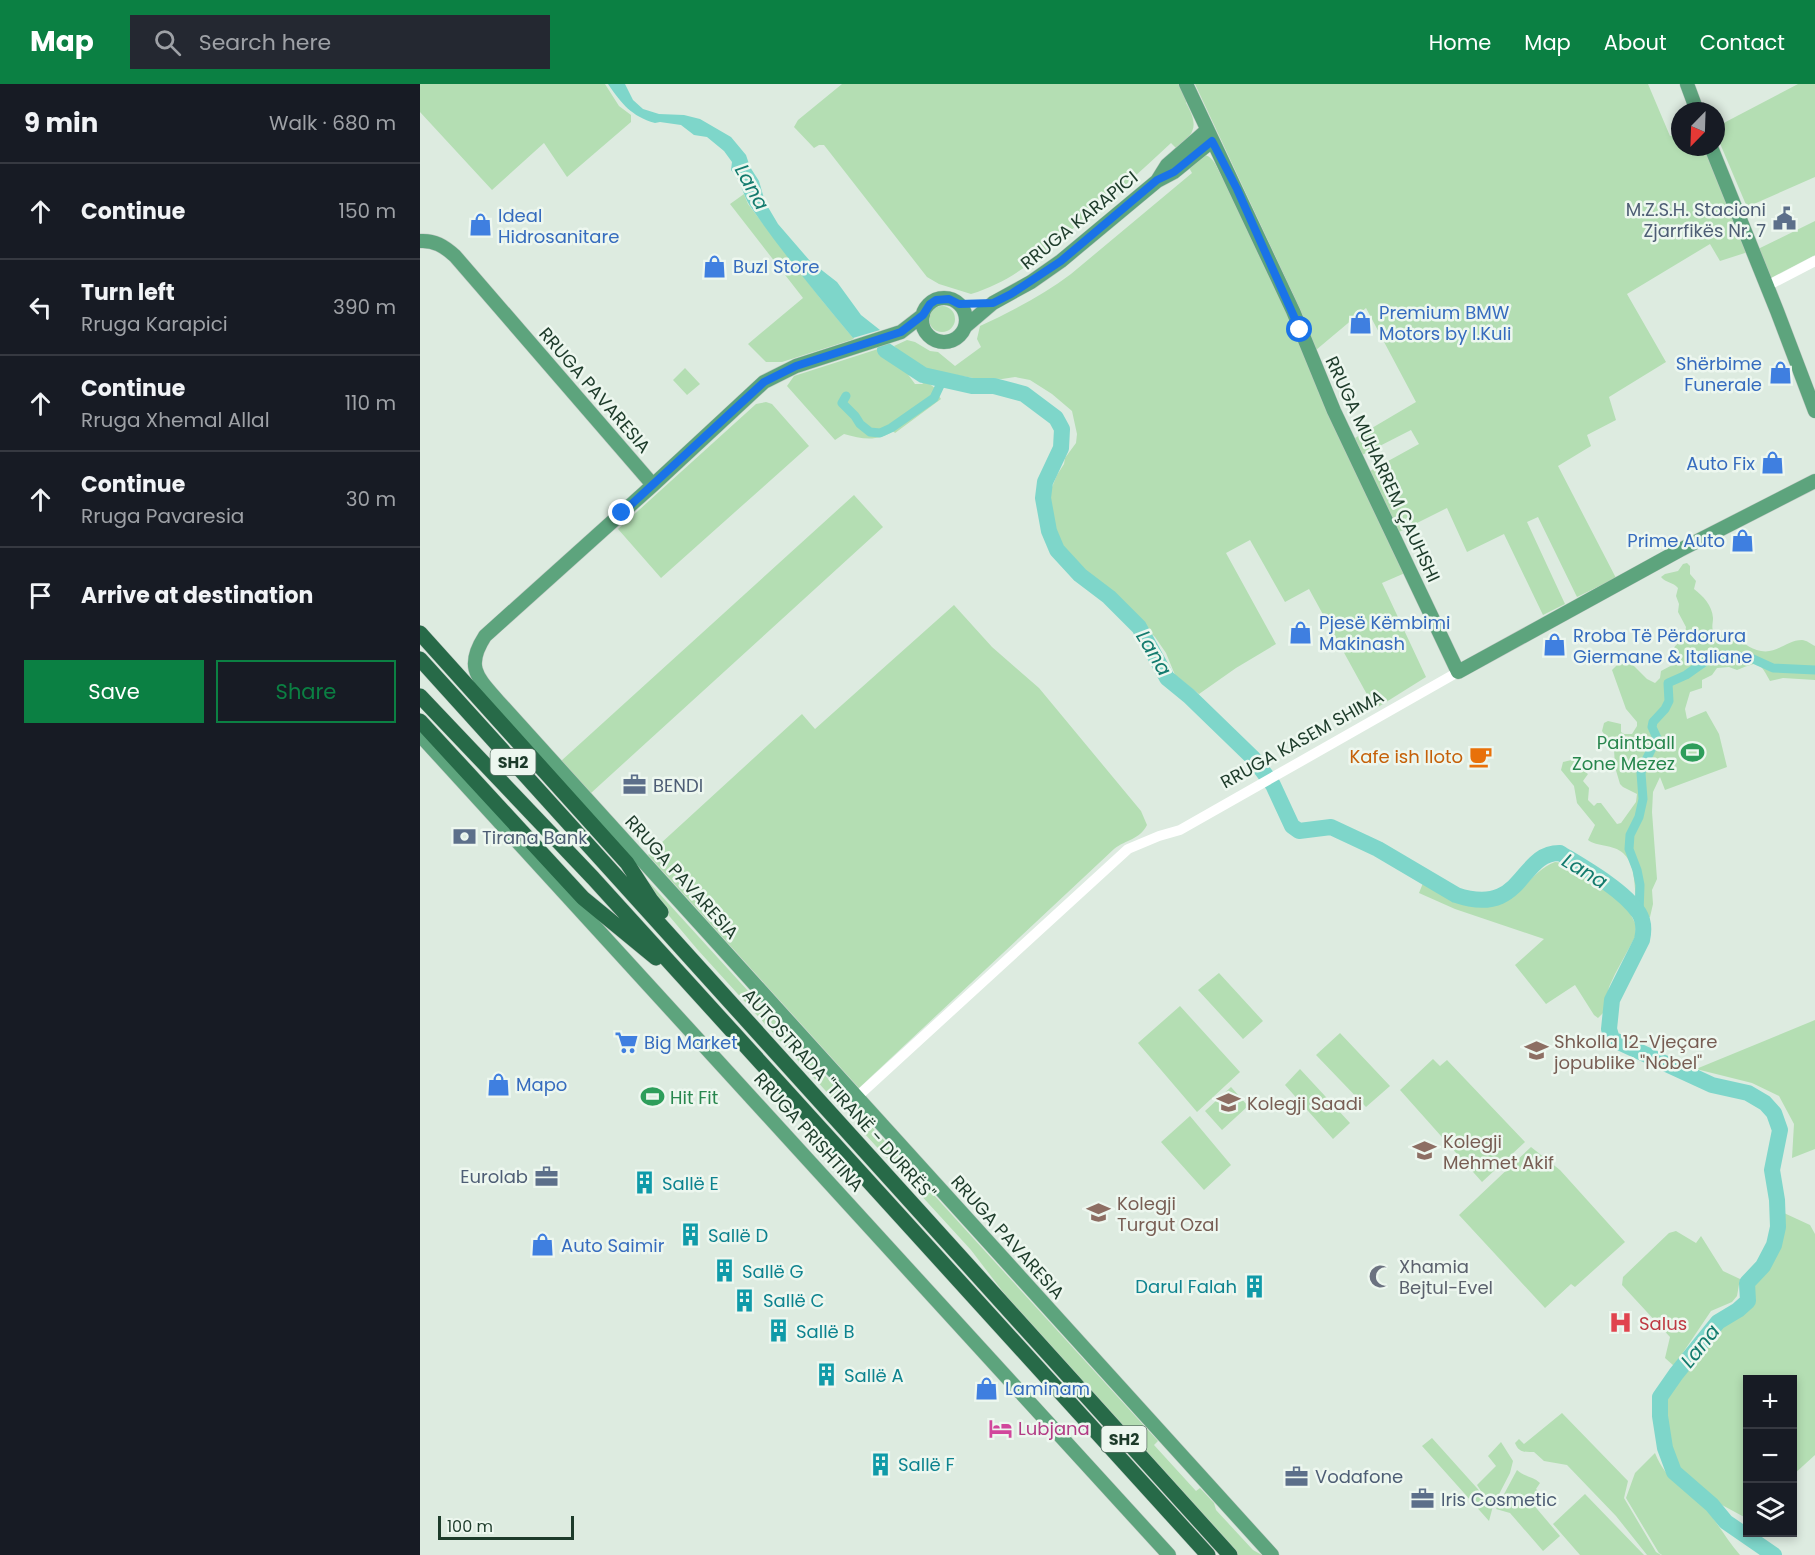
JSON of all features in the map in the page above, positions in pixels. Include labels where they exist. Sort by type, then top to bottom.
[{"type":"highway","points":[[420,633],[627,864],[651,900],[734,994],[751,1027]]},
{"type":"highway","name":"AUTOSTRADA \"TIRANË - DURRËS\"","points":[[420,659],[1230,1555]]},
{"type":"highway","name":"AUTOSTRADA \"TIRANË - DURRËS\"","points":[[420,696],[592,878],[1208,1555]]},
{"type":"highway","points":[[420,721],[583,898],[645,951],[676,971]]},
{"type":"main road","name":"RRUGA MUHARREM ÇAUHSHI","points":[[1186,84],[1288,301],[1342,428],[1458,672]]},
{"type":"main road","points":[[1687,84],[1694,102]]},
{"type":"main road","name":"RRUGA KARAPICI","points":[[901,332],[931,337],[937,341],[951,341],[963,333],[966,326],[993,303],[1031,282],[1061,261],[1157,180],[1167,165],[1209,136]]},
{"type":"main road","points":[[1715,156],[1815,411]]},
{"type":"main road","name":"RRUGA PAVARESIA","points":[[420,241],[435,242],[455,256],[653,485],[485,636],[474,658],[475,670],[498,701],[1272,1555]]},
{"type":"main road","name":"RRUGA KARAPICI","points":[[653,485],[764,382],[796,366],[901,332],[923,315],[930,304],[936,300],[949,299],[959,304],[993,303]]},
{"type":"main road","points":[[959,304],[965,314],[966,326]]},
{"type":"main road","points":[[923,315],[924,327],[931,337]]},
{"type":"main road","name":"RRUGA KASEM SHIMA","points":[[1458,672],[1680,550],[1815,481]]},
{"type":"main road","name":"RRUGA PRISHTINA","points":[[420,735],[1169,1555]]},
{"type":"street","points":[[1767,286],[1815,261]]},
{"type":"street","name":"RRUGA KASEM SHIMA","points":[[857,1097],[1128,849],[1180,830],[1458,672]]},
{"type":"green space","points":[[420,84],[605,84],[619,106],[631,115],[631,122],[567,177],[544,143],[492,190],[420,112]]},
{"type":"green space","points":[[842,84],[1184,84],[1189,95],[1186,103],[1194,123],[1188,138],[1177,149],[1171,143],[1107,201],[1032,262],[988,288],[971,294],[939,284],[927,277],[824,145],[814,148],[794,127],[798,120]]},
{"type":"green space","points":[[1195,84],[1648,84],[1671,136],[1671,156],[1711,156],[1748,252],[1720,261],[1710,244],[1627,294],[1666,362],[1609,397],[1616,420],[1587,435],[1591,446],[1558,466],[1616,578],[1577,597],[1538,517],[1527,522],[1565,604],[1543,615],[1504,534],[1467,552],[1447,508],[1399,532],[1370,471],[1419,444],[1411,430],[1362,455],[1355,438],[1416,402],[1366,308],[1316,350],[1300,309]]},
{"type":"green space","points":[[1798,84],[1815,84],[1815,177],[1747,207],[1725,155],[1725,122]]},
{"type":"green space","points":[[1204,155],[1212,160],[1230,186],[1405,573],[1382,583],[1426,677],[1375,709],[1309,589],[1285,602],[1250,540],[1226,553],[1276,644],[1199,694],[1175,675],[1166,653],[1155,637],[1104,587],[1077,565],[1055,536],[1047,499],[1065,458],[1076,443],[1077,434],[1072,411],[1052,394],[1030,380],[1015,377],[973,378],[932,371],[914,365],[894,346],[907,340],[915,342],[930,351],[938,352],[955,366],[981,347],[977,339],[980,326],[1027,302],[1071,274],[1192,173],[1188,166]]},
{"type":"green space","points":[[744,194],[748,204],[854,339],[782,362],[766,362],[748,344],[803,298],[730,204]]},
{"type":"green space","points":[[1815,221],[1815,255],[1771,278],[1758,249]]},
{"type":"green space","points":[[942,306],[951,310],[955,319],[951,328],[942,332],[933,328],[929,319],[933,310]]},
{"type":"green space","points":[[878,349],[892,362],[893,359],[898,361],[915,384],[922,384],[926,381],[941,393],[939,396],[941,399],[895,433],[893,431],[881,437],[869,438],[844,434],[835,440],[787,386],[794,376]]},
{"type":"green space","points":[[685,368],[700,384],[687,395],[673,380]]},
{"type":"green space","points":[[766,402],[772,404],[809,446],[661,578],[618,529],[756,404]]},
{"type":"green space","points":[[854,495],[883,527],[591,793],[561,761]]},
{"type":"green space","points":[[1687,563],[1690,566],[1690,574],[1696,581],[1694,589],[1711,609],[1714,633],[1719,633],[1725,638],[1732,635],[1749,647],[1761,651],[1772,651],[1792,642],[1807,641],[1815,646],[1815,680],[1783,678],[1770,681],[1763,669],[1754,664],[1737,670],[1729,667],[1717,668],[1712,675],[1702,680],[1702,688],[1690,692],[1685,709],[1687,719],[1706,711],[1719,734],[1727,767],[1665,790],[1660,777],[1653,792],[1652,812],[1657,879],[1652,890],[1653,904],[1650,917],[1646,919],[1637,905],[1634,877],[1629,860],[1619,850],[1588,840],[1595,825],[1577,803],[1574,786],[1561,770],[1563,762],[1576,759],[1579,762],[1578,767],[1588,774],[1583,781],[1589,788],[1588,800],[1594,806],[1601,803],[1617,824],[1621,823],[1636,802],[1637,794],[1620,784],[1615,767],[1614,749],[1602,731],[1604,723],[1608,721],[1621,724],[1621,732],[1624,734],[1632,734],[1637,726],[1637,722],[1626,709],[1612,670],[1618,664],[1632,664],[1647,679],[1655,683],[1660,678],[1661,671],[1676,663],[1674,649],[1684,639],[1686,627],[1678,612],[1679,604],[1676,596],[1678,588],[1661,577],[1678,571],[1683,564]]},
{"type":"green space","points":[[954,605],[992,647],[1039,688],[1141,811],[1147,825],[1136,837],[1114,849],[859,1088],[648,855],[802,714],[815,729]]},
{"type":"green space","points":[[1555,862],[1572,867],[1626,905],[1636,925],[1635,937],[1609,987],[1604,1012],[1598,1018],[1575,985],[1546,1004],[1515,965],[1544,939],[1455,909],[1419,893],[1423,883],[1461,900],[1485,904],[1497,902],[1509,897],[1541,870]]},
{"type":"green space","points":[[647,880],[840,1092],[844,1111],[697,949],[660,905]]},
{"type":"green space","points":[[1219,973],[1263,1021],[1243,1039],[1198,990]]},
{"type":"green space","points":[[1180,1006],[1240,1072],[1197,1112],[1138,1043]]},
{"type":"green space","points":[[1815,1020],[1815,1149],[1792,1158],[1794,1124],[1779,1096],[1752,1083],[1696,1069]]},
{"type":"green space","points":[[1340,1033],[1390,1086],[1366,1107],[1316,1055]]},
{"type":"green space","points":[[1433,1059],[1440,1066],[1447,1060],[1525,1142],[1482,1182],[1400,1090]]},
{"type":"green space","points":[[1300,1069],[1350,1123],[1333,1139],[1285,1085]]},
{"type":"green space","points":[[1231,1087],[1248,1106],[1222,1130],[1205,1111]]},
{"type":"green space","points":[[861,1115],[1158,1441],[1154,1445],[1196,1491],[1200,1488],[1214,1503],[1216,1510],[1253,1550],[1262,1555],[1236,1555],[1029,1326],[971,1250],[864,1133]]},
{"type":"green space","points":[[1190,1116],[1231,1165],[1204,1190],[1161,1142]]},
{"type":"green space","points":[[1531,1147],[1560,1170],[1625,1242],[1575,1287],[1571,1284],[1545,1308],[1459,1215]]},
{"type":"green space","points":[[1784,1213],[1810,1225],[1815,1234],[1815,1455],[1797,1471],[1797,1375],[1743,1375],[1743,1516],[1722,1505],[1679,1469],[1670,1448],[1664,1408],[1665,1396],[1719,1326],[1750,1304],[1751,1285],[1764,1270],[1776,1247]]},
{"type":"green space","points":[[1676,1231],[1696,1243],[1701,1236],[1723,1271],[1740,1279],[1737,1296],[1732,1302],[1711,1311],[1674,1366],[1665,1358],[1670,1337],[1622,1285],[1623,1277],[1669,1233]]},
{"type":"green space","points":[[1562,1413],[1628,1481],[1624,1498],[1656,1552],[1661,1555],[1647,1555],[1616,1516],[1567,1465],[1544,1461],[1534,1452],[1518,1449],[1515,1443],[1519,1439],[1524,1444]]},
{"type":"green space","points":[[1432,1438],[1485,1497],[1477,1485],[1496,1466],[1488,1456],[1501,1442],[1513,1461],[1510,1473],[1493,1506],[1489,1521],[1422,1446]]},
{"type":"green space","points":[[1655,1453],[1664,1470],[1700,1502],[1740,1555],[1662,1555],[1659,1553],[1626,1498],[1635,1473]]},
{"type":"green space","points":[[1517,1470],[1540,1483],[1536,1489],[1540,1493],[1532,1503],[1560,1536],[1543,1551],[1510,1513],[1496,1509]]},
{"type":"green space","points":[[1585,1494],[1644,1555],[1580,1555],[1553,1524]]},
{"type":"water","points":[[608,84],[625,84],[633,100],[643,109],[659,114],[684,115],[700,119],[731,137],[746,155],[759,181],[765,202],[778,224],[810,261],[837,282],[861,315],[880,330],[853,338],[787,257],[750,206],[731,170],[732,162],[724,151],[707,137],[694,135],[681,125],[655,123],[633,113]]},
{"type":"waterway","name":"Lana","points":[[885,350],[923,375],[972,386],[994,386],[1024,394],[1056,418],[1062,429],[1061,448],[1045,482],[1043,498],[1049,531],[1057,550],[1080,575],[1109,597],[1139,627],[1167,678],[1189,696],[1253,758],[1273,785],[1292,826],[1299,831],[1331,827],[1378,849],[1456,895],[1478,900],[1495,898],[1508,892],[1536,862],[1547,855],[1560,853],[1624,896],[1639,913],[1643,926],[1642,940],[1612,1000],[1609,1029],[1612,1039],[1712,1085],[1748,1093],[1765,1103],[1774,1113],[1780,1130],[1772,1170],[1777,1200],[1778,1227],[1774,1245],[1763,1266],[1747,1283],[1748,1301],[1718,1322],[1660,1397],[1660,1416],[1665,1448],[1674,1472],[1712,1505],[1726,1522],[1774,1555]]},
{"type":"waterway","points":[[846,396],[842,403],[860,424],[870,432],[880,433],[934,398],[943,379]]},
{"type":"waterway","points":[[1639,913],[1640,885],[1629,849],[1630,835],[1639,817],[1643,799],[1641,773],[1657,738],[1652,727],[1653,722],[1669,701],[1668,683],[1686,675],[1710,658],[1726,655],[1751,658],[1773,668],[1815,670]]},
{"type":"place","name":"M.Z.S.H. Stacioni Zjarrfikës Nr. 7","points":[[1784,219]]},
{"type":"place","name":"Ideal Hidrosanitare","points":[[480,225]]},
{"type":"place","name":"Buzl Store","points":[[715,266]]},
{"type":"place","name":"Premium BMW Motors by I.Kuli","points":[[1361,322]]},
{"type":"place","name":"Shërbime Funerale","points":[[1780,373]]},
{"type":"place","name":"Auto Fix","points":[[1773,463]]},
{"type":"place","name":"Prime Auto","points":[[1743,540]]},
{"type":"place","name":"Pjesë Këmbimi Makinash","points":[[1301,632]]},
{"type":"place","name":"Rroba Të Përdorura Giermane & Italiane","points":[[1555,645]]},
{"type":"place","name":"Paintball Zone Mezez","points":[[1693,752]]},
{"type":"place","name":"Kafe ish lloto","points":[[1481,756]]},
{"type":"place","name":"BENDI","points":[[635,785]]},
{"type":"place","name":"Tirana Bank","points":[[464,837]]},
{"type":"place","name":"Big Market","points":[[626,1042]]},
{"type":"place","name":"Shkolla 12-Vjeçare jopublike \"Nobel\"","points":[[1536,1051]]},
{"type":"place","name":"Mapo","points":[[498,1084]]},
{"type":"place","name":"Hit Fit","points":[[652,1097]]},
{"type":"place","name":"Kolegji Saadi","points":[[1229,1103]]},
{"type":"place","name":"Kolegji Mehmet Akif","points":[[1425,1151]]},
{"type":"place","name":"Eurolab","points":[[546,1176]]},
{"type":"place","name":"Sallë E","points":[[644,1183]]},
{"type":"place","name":"Kolegji Turgut Ozal","points":[[1099,1213]]},
{"type":"place","name":"Sallë D","points":[[690,1235]]},
{"type":"place","name":"Auto Saimir","points":[[543,1245]]},
{"type":"place","name":"Sallë G","points":[[724,1271]]},
{"type":"place","name":"Xhamia Bejtul-Evel","points":[[1381,1276]]},
{"type":"place","name":"Darul Falah","points":[[1255,1286]]},
{"type":"place","name":"Sallë C","points":[[745,1300]]},
{"type":"place","name":"Salus","points":[[1621,1323]]},
{"type":"place","name":"Sallë B","points":[[778,1331]]},
{"type":"place","name":"Sallë A","points":[[826,1375]]},
{"type":"place","name":"Laminam","points":[[987,1388]]},
{"type":"place","name":"Lubjana","points":[[1000,1428]]},
{"type":"place","name":"Sallë F","points":[[880,1464]]},
{"type":"place","name":"Vodafone","points":[[1297,1476]]},
{"type":"place","name":"Iris Cosmetic","points":[[1423,1499]]},
{"type":"route","points":[[622,513],[764,382],[796,366],[901,332],[923,315],[930,304],[936,300],[944,298],[959,304],[993,303],[1011,294],[1061,261],[1157,180],[1174,172],[1212,141],[1237,189],[1300,330]]}]
